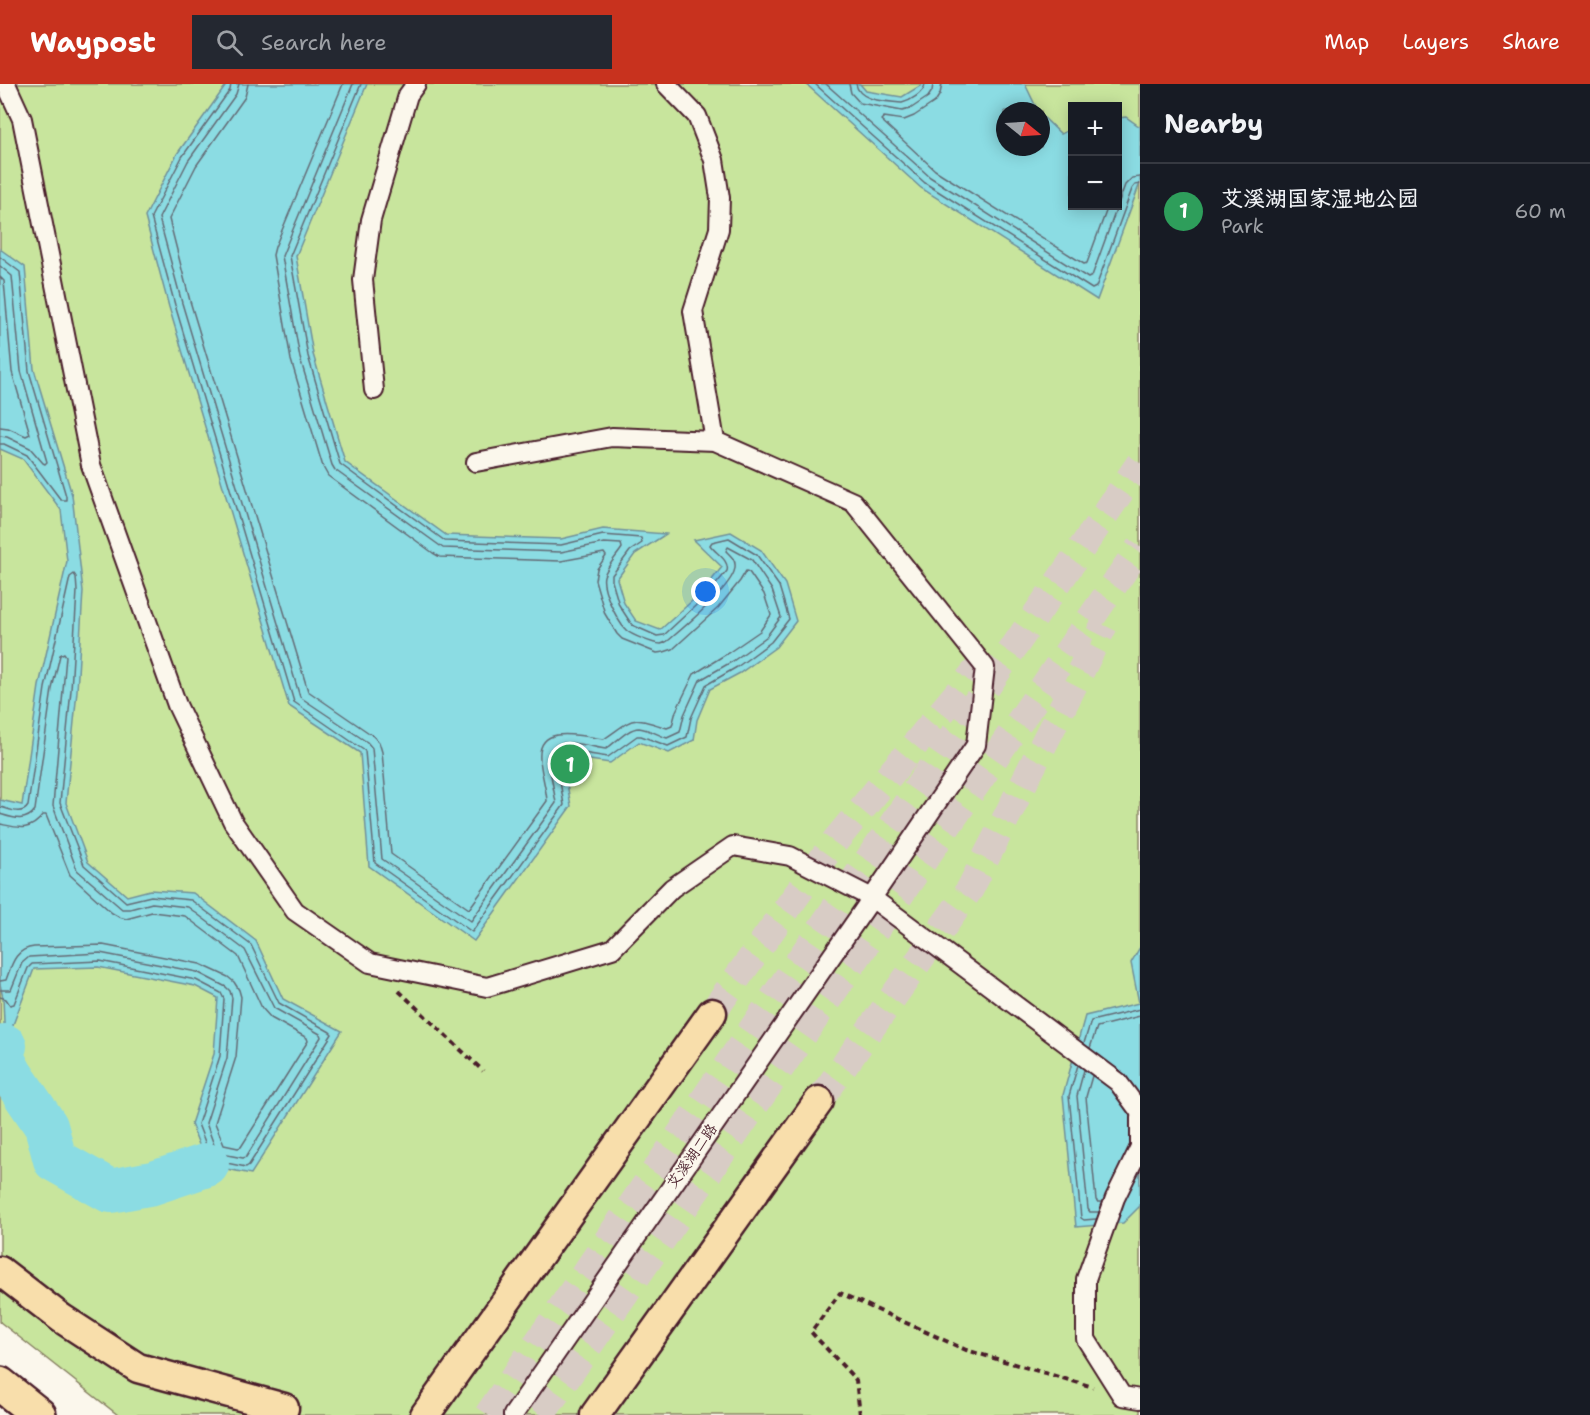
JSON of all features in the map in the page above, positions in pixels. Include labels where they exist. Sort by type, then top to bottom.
[{"type":"highway","points":[[0,1384],[39,1415]]},
{"type":"main road","points":[[425,1415],[712,1013]]},
{"type":"main road","points":[[595,1415],[819,1101]]},
{"type":"main road","points":[[0,1271],[62,1318],[138,1368],[284,1408]]},
{"type":"street","points":[[6,84],[22,119],[91,465],[177,705],[233,822],[296,911],[369,963],[487,987],[612,949],[672,888],[734,846],[790,856],[872,898],[1118,1082],[1140,1112]]},
{"type":"street","points":[[374,390],[363,280],[371,220],[408,95],[416,84]]},
{"type":"street","points":[[476,462],[612,437],[715,441],[693,311],[719,229],[720,198],[714,160],[697,116],[666,84]]},
{"type":"street","name":"艾溪湖二路","points":[[513,1415],[976,745],[985,668],[853,502],[715,441]]},
{"type":"street","points":[[1131,1397],[1086,1339],[1086,1278],[1115,1198],[1140,1147],[1140,1118]]},
{"type":"path","points":[[369,963],[483,1071]]},
{"type":"path","points":[[860,1415],[856,1380],[812,1332],[840,1293],[966,1350],[1131,1397]]},
{"type":"green space","points":[[0,84],[1140,84],[1140,1415],[118,1415],[0,1322]]},
{"type":"water","points":[[227,84],[367,84],[296,256],[313,354],[345,462],[446,535],[561,539],[603,529],[666,534],[635,554],[617,579],[624,603],[636,621],[660,630],[703,591],[722,567],[694,540],[731,532],[761,550],[785,584],[796,621],[776,647],[740,673],[710,689],[697,720],[694,740],[669,753],[639,742],[610,763],[562,756],[571,806],[474,941],[369,866],[360,753],[289,706],[169,307],[145,217],[177,154]]},
{"type":"water","points":[[806,84],[860,84],[866,91],[902,97],[923,84],[1025,84],[1034,102],[996,102],[996,156],[1050,156],[1050,124],[1061,134],[1068,130],[1068,210],[1122,210],[1122,118],[1126,117],[1140,127],[1140,183],[1097,300],[921,188]]},
{"type":"water","points":[[0,249],[25,267],[34,369],[72,495],[83,591],[77,691],[66,803],[88,862],[127,896],[150,890],[193,893],[256,941],[283,999],[342,1031],[251,1174],[207,1165],[191,1124],[214,1054],[218,998],[195,986],[98,967],[34,969],[5,1046],[3,998],[0,984],[0,800],[22,805],[39,686],[67,561],[61,510],[23,459],[0,449]]},
{"type":"water","points":[[1140,947],[1140,1206],[1123,1223],[1076,1227],[1063,1095],[1085,1016],[1139,1003],[1131,963]]},
{"type":"waterway","points":[[5,1046],[1,1055],[46,1126],[55,1160],[110,1191],[153,1183],[207,1165]]},
{"type":"tunnel","points":[[488,1415],[1140,463]]},
{"type":"tunnel","points":[[541,1415],[1140,547]]},
{"type":"tunnel","points":[[819,1101],[970,889],[1104,625]]},
{"type":"tunnel","points":[[712,1013],[836,840],[993,650]]},
{"type":"place","name":"艾溪湖国家湿地公园","points":[[570,764]]}]
